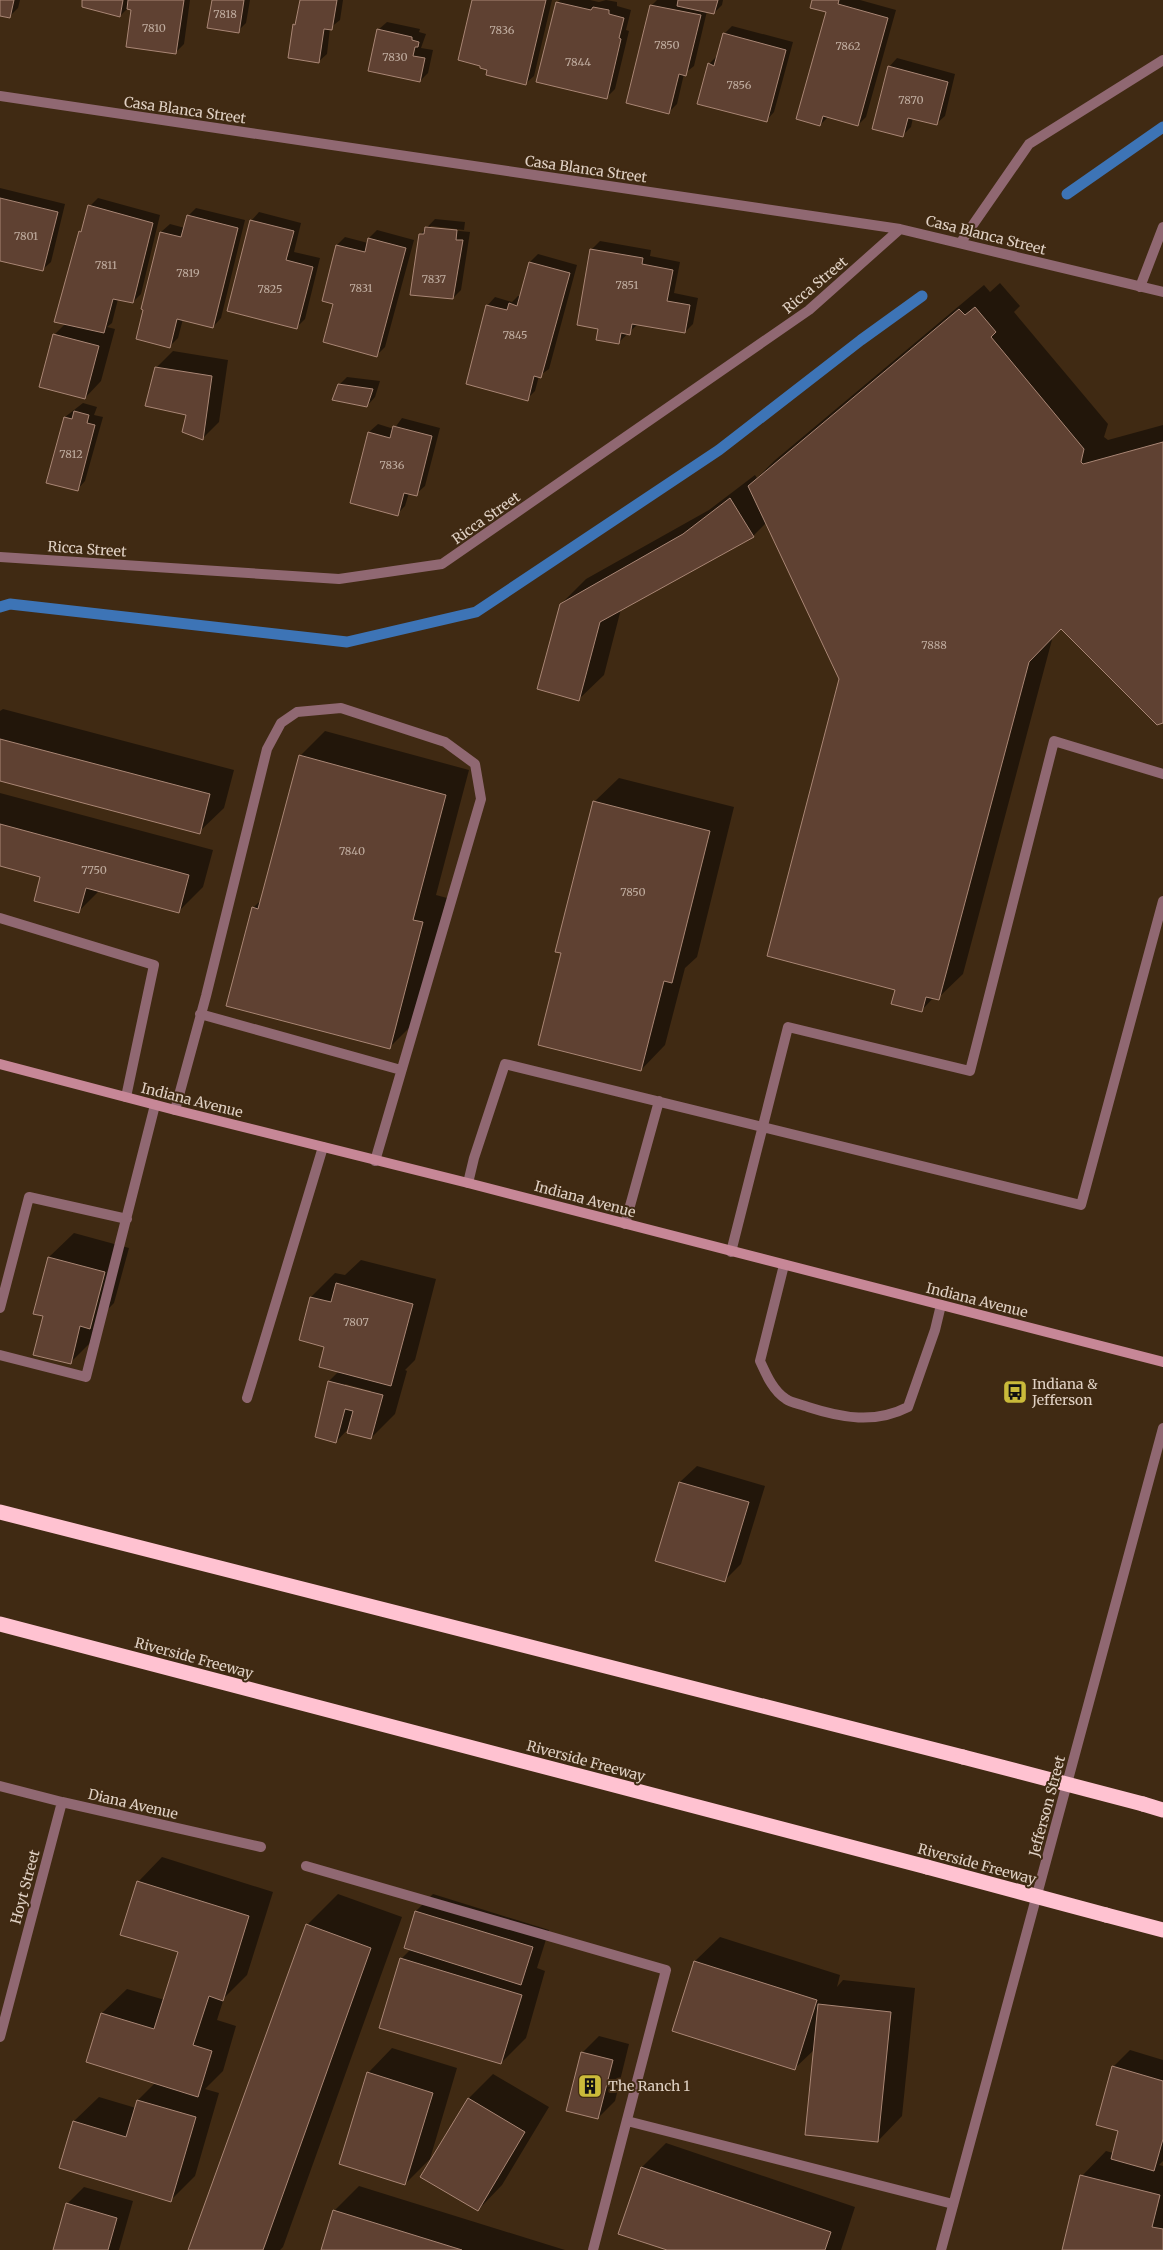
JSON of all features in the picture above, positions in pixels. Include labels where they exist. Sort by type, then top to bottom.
[{"type":"highway","points":[[0,1512],[963,1757],[1163,1810]]},
{"type":"highway","name":"Riverside Freeway","points":[[0,1624],[1163,1930]]},
{"type":"main road","name":"Indiana Avenue","points":[[0,1064],[1163,1362]]},
{"type":"street","points":[[961,242],[1028,144],[1163,60]]},
{"type":"street","name":"Casa Blanca Street","points":[[0,96],[900,229],[961,242],[1163,292]]},
{"type":"street","points":[[1140,287],[1163,227]]},
{"type":"street","name":"Ricca Street","points":[[0,558],[339,579],[442,564],[809,310],[900,229]]},
{"type":"street","points":[[174,1110],[267,749],[281,723],[298,712],[341,708],[445,742],[475,764],[481,799],[375,1161]]},
{"type":"street","points":[[731,1252],[761,1127],[788,1027],[970,1071],[1054,741],[1163,774]]},
{"type":"street","points":[[468,1183],[474,1158],[505,1064],[1081,1205],[1163,901]]},
{"type":"street","points":[[0,918],[154,965],[126,1097]]},
{"type":"street","points":[[200,1014],[401,1070]]},
{"type":"street","points":[[625,1224],[659,1102]]},
{"type":"street","points":[[0,1355],[86,1377],[156,1105]]},
{"type":"street","points":[[247,1398],[323,1147]]},
{"type":"street","points":[[0,1308],[29,1197],[127,1219]]},
{"type":"street","points":[[784,1265],[760,1362],[771,1383],[786,1400],[834,1415],[872,1418],[893,1414],[908,1407],[935,1330],[941,1306]]},
{"type":"street","name":"Jefferson Street","points":[[941,2250],[1163,1428]]},
{"type":"street","name":"Diana Avenue","points":[[0,1786],[261,1847]]},
{"type":"street","name":"Hoyt Street","points":[[0,2037],[62,1802]]},
{"type":"street","points":[[306,1866],[666,1970],[593,2250]]},
{"type":"street","points":[[627,2121],[953,2204]]},
{"type":"building","points":[[0,0],[14,0],[10,18],[0,16]]},
{"type":"building","points":[[82,0],[123,0],[120,17],[82,7]]},
{"type":"building","points":[[128,0],[184,0],[176,54],[126,47],[131,10],[127,9]]},
{"type":"building","points":[[212,0],[244,0],[239,33],[207,28]]},
{"type":"building","points":[[300,0],[337,0],[332,30],[324,29],[319,63],[288,58],[293,24],[295,25]]},
{"type":"building","points":[[472,0],[546,0],[526,85],[486,75],[487,70],[480,68],[480,66],[458,60]]},
{"type":"building","points":[[678,0],[718,0],[714,14],[677,6]]},
{"type":"building","points":[[812,0],[839,0],[838,4],[888,18],[858,126],[823,116],[820,126],[796,119],[826,12],[810,8]]},
{"type":"building","points":[[556,2],[591,10],[593,7],[609,10],[609,14],[624,18],[607,99],[536,82]]},
{"type":"building","points":[[650,5],[701,15],[686,76],[679,74],[669,114],[626,103]]},
{"type":"building","points":[[377,29],[412,37],[412,40],[419,42],[418,47],[415,47],[413,56],[425,58],[420,82],[368,71]]},
{"type":"building","points":[[723,33],[786,50],[767,122],[697,104],[708,63],[714,66]]},
{"type":"building","points":[[888,66],[948,82],[937,125],[908,118],[903,137],[872,129]]},
{"type":"building","points":[[0,198],[58,212],[43,271],[0,261]]},
{"type":"building","points":[[88,205],[153,223],[133,303],[113,299],[104,333],[54,322]]},
{"type":"building","points":[[187,215],[238,228],[213,328],[177,319],[170,348],[136,339],[143,310],[141,309],[160,232],[181,237]]},
{"type":"building","points":[[250,220],[294,231],[286,260],[313,267],[297,329],[227,311]]},
{"type":"building","points":[[425,227],[457,230],[456,240],[463,240],[453,299],[410,295],[419,234],[424,234]]},
{"type":"building","points":[[368,238],[406,248],[377,357],[323,342],[333,304],[322,301],[336,245],[365,252]]},
{"type":"building","points":[[590,249],[643,258],[642,264],[673,270],[667,301],[690,305],[685,333],[632,324],[630,335],[621,333],[619,344],[596,340],[598,329],[577,325]]},
{"type":"building","points":[[529,262],[570,273],[541,378],[534,376],[528,401],[466,384],[486,305],[507,310],[509,303],[517,306]]},
{"type":"building","points":[[975,307],[996,332],[991,337],[1084,449],[1081,462],[1083,464],[1163,442],[1163,723],[1157,725],[1061,629],[1029,662],[939,1000],[926,997],[922,1012],[891,1004],[895,990],[767,956],[839,679],[748,486],[959,309],[965,315]]},
{"type":"building","points":[[53,334],[99,346],[85,399],[39,387]]},
{"type":"building","points":[[155,367],[212,376],[203,440],[182,432],[186,415],[145,406]]},
{"type":"building","points":[[338,384],[373,389],[367,407],[332,400]]},
{"type":"building","points":[[74,411],[89,415],[87,423],[95,425],[78,491],[46,483],[64,417],[72,419]]},
{"type":"building","points":[[393,426],[432,436],[417,496],[404,493],[398,516],[350,503],[368,432],[390,438]]},
{"type":"building","points":[[730,498],[754,537],[600,622],[579,701],[537,689],[560,604],[683,534]]},
{"type":"building","points":[[0,739],[210,794],[200,834],[0,781]]},
{"type":"building","points":[[299,755],[446,795],[413,920],[423,922],[390,1049],[226,1006],[252,907],[258,909]]},
{"type":"building","points":[[593,801],[710,831],[672,983],[664,981],[641,1071],[538,1045],[561,953],[555,952]]},
{"type":"building","points":[[0,824],[189,875],[179,913],[86,888],[79,913],[34,901],[40,877],[0,866]]},
{"type":"building","points":[[48,1257],[105,1272],[90,1329],[80,1326],[71,1364],[33,1355],[43,1316],[33,1314]]},
{"type":"building","points":[[336,1283],[413,1304],[391,1386],[319,1367],[324,1347],[299,1340],[310,1297],[331,1302]]},
{"type":"building","points":[[328,1381],[383,1395],[371,1439],[347,1433],[353,1411],[345,1409],[336,1443],[315,1437]]},
{"type":"building","points":[[679,1482],[749,1502],[725,1582],[655,1561]]},
{"type":"building","points":[[137,1881],[249,1916],[223,2001],[209,1996],[193,2045],[212,2051],[198,2097],[86,2062],[101,2013],[154,2029],[178,1952],[120,1935]]},
{"type":"building","points":[[415,1911],[533,1947],[521,1985],[404,1948]]},
{"type":"building","points":[[306,1924],[371,1948],[263,2250],[188,2250]]},
{"type":"building","points":[[400,1958],[522,1995],[501,2064],[379,2028]]},
{"type":"building","points":[[694,1961],[817,2000],[795,2070],[672,2031]]},
{"type":"building","points":[[818,2004],[891,2012],[878,2142],[805,2135]]},
{"type":"building","name":"The Ranch 1","points":[[581,2052],[613,2060],[598,2119],[566,2111]]},
{"type":"building","points":[[1112,2066],[1163,2081],[1163,2139],[1154,2171],[1111,2159],[1118,2131],[1096,2125]]},
{"type":"building","points":[[367,2072],[433,2093],[405,2185],[339,2164]]},
{"type":"building","points":[[468,2098],[525,2132],[478,2211],[420,2177]]},
{"type":"building","points":[[137,2100],[196,2117],[171,2202],[59,2168],[73,2121],[126,2137]]},
{"type":"building","points":[[641,2167],[831,2232],[825,2250],[667,2250],[618,2234]]},
{"type":"building","points":[[1080,2175],[1160,2195],[1152,2227],[1163,2229],[1163,2250],[1062,2250]]},
{"type":"building","points":[[66,2203],[117,2218],[108,2250],[53,2250]]},
{"type":"building","points":[[333,2210],[462,2250],[321,2250]]},
{"type":"waterway","points":[[1067,194],[1163,127]]},
{"type":"waterway","points":[[0,607],[10,604],[347,642],[476,612],[719,450],[861,340],[922,296]]},
{"type":"place","name":"Indiana & Jefferson","points":[[1015,1392]]},
{"type":"place","name":"The Ranch 1","points":[[590,2086]]}]
